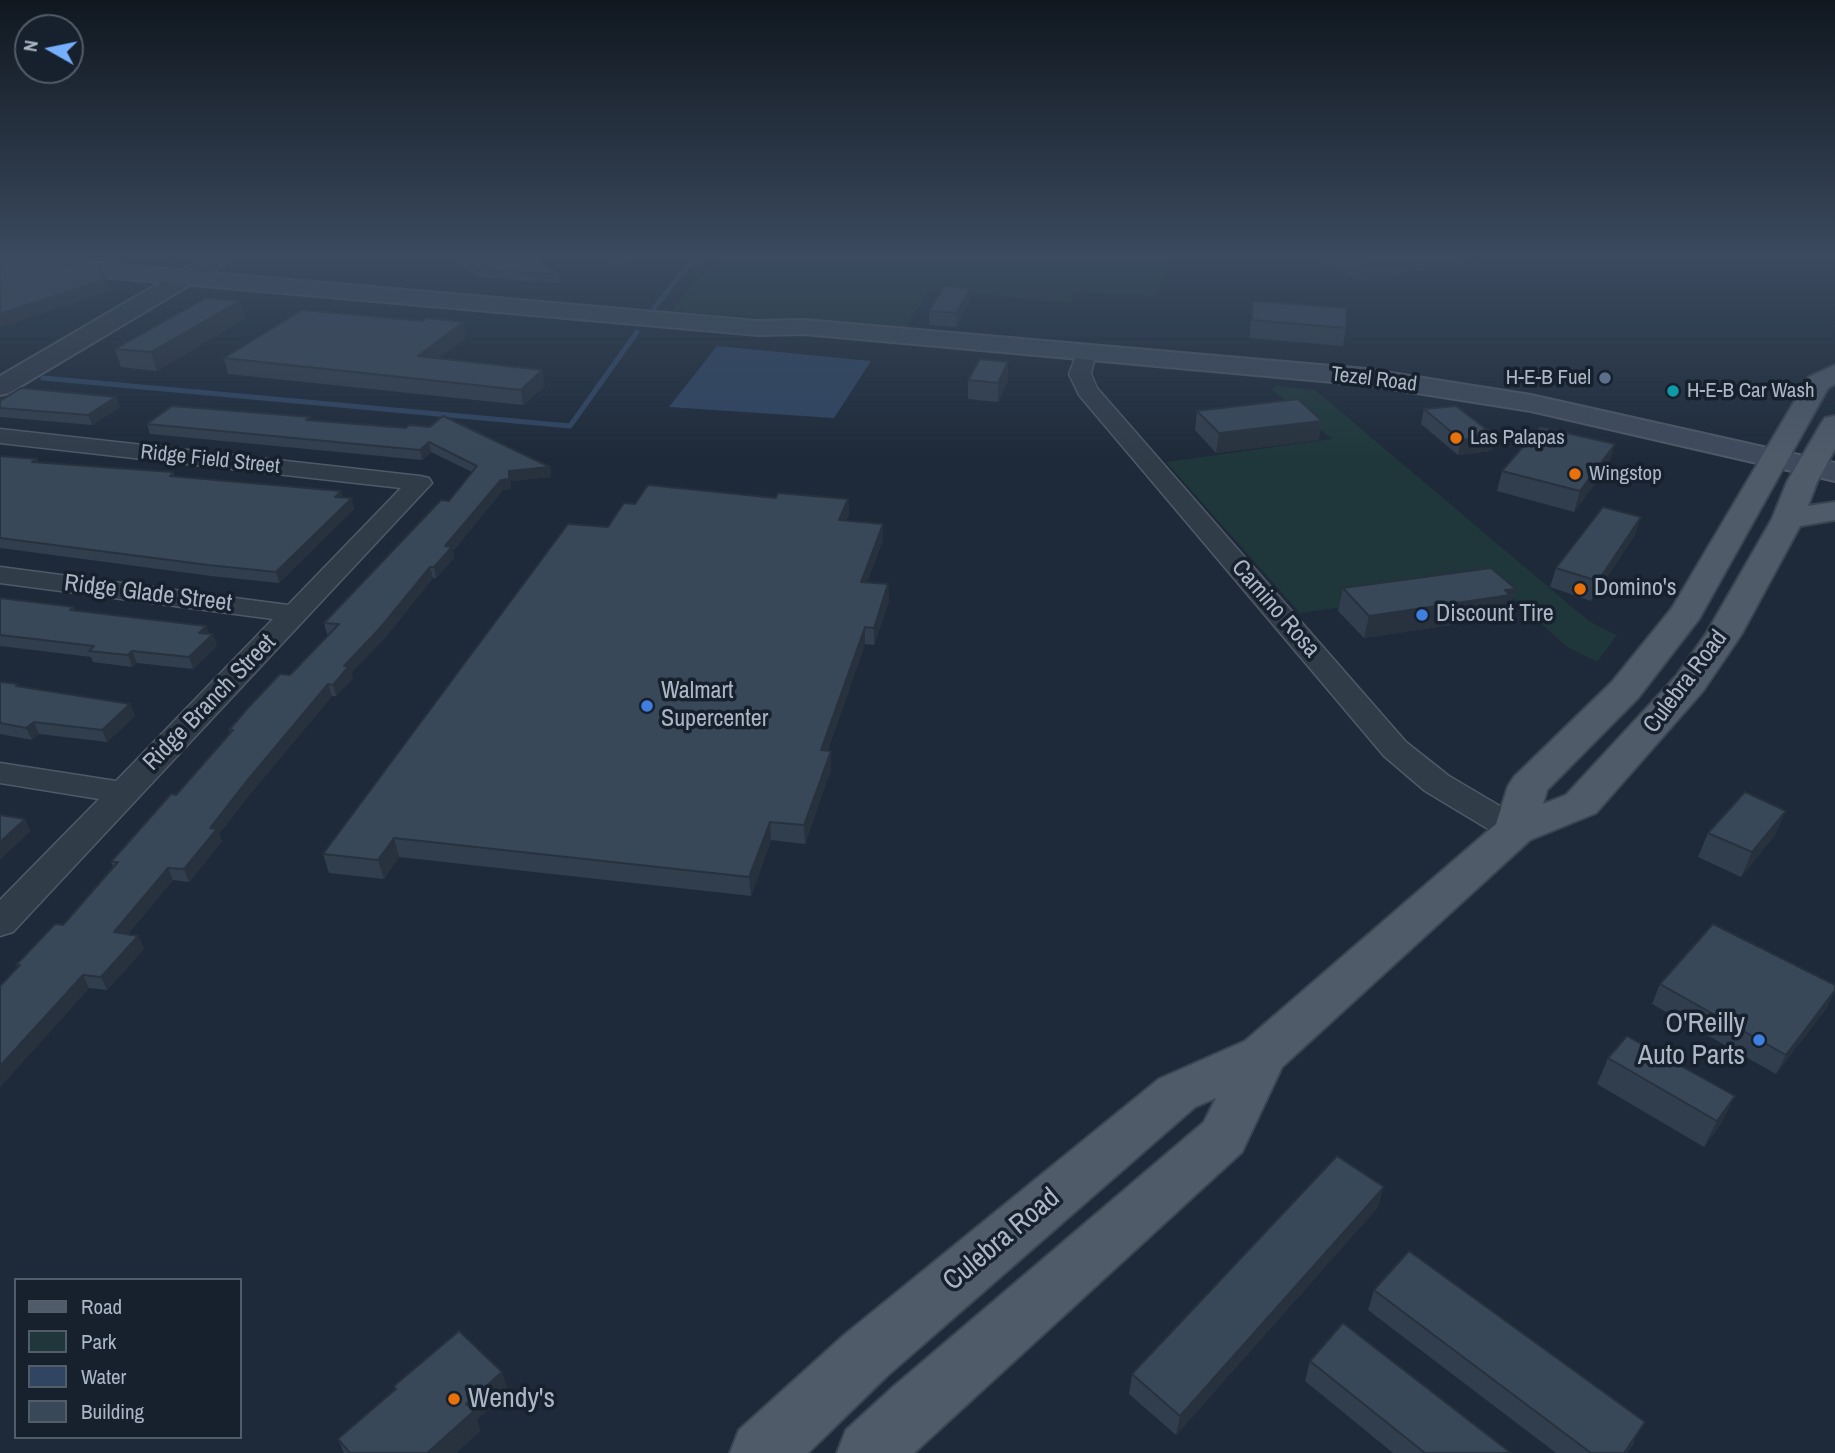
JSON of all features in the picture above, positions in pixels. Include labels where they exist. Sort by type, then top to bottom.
[{"type":"main road","name":"Tezel Road","points":[[722,325],[758,328],[804,327],[1084,358],[1367,383],[1771,466]]},
{"type":"main road","name":"Culebra Road","points":[[1515,830],[1528,786],[1625,690],[1687,612],[1818,383],[1835,373]]},
{"type":"main road","name":"Culebra Road","points":[[762,1453],[865,1356],[1177,1093],[1263,1055],[1515,830],[1581,804],[1690,684],[1723,635],[1824,457]]},
{"type":"main road","points":[[1771,466],[1824,457],[1835,490]]},
{"type":"main road","points":[[1788,519],[1835,510]]},
{"type":"main road","name":"Culebra Road","points":[[869,1453],[915,1408],[1223,1137],[1263,1055]]},
{"type":"street","points":[[0,387],[105,325]]},
{"type":"street","name":"Camino Rosa","points":[[1084,358],[1080,374],[1087,390],[1395,748],[1414,768],[1448,792],[1515,830]]},
{"type":"street","name":"Ridge Field Street","points":[[0,436],[420,483]]},
{"type":"street","name":"Ridge Branch Street","points":[[0,923],[420,483]]},
{"type":"street","name":"Ridge Glade Street","points":[[0,575],[296,614]]},
{"type":"street","points":[[0,773],[125,793]]},
{"type":"green space","points":[[851,325],[908,325],[905,329]]},
{"type":"green space","points":[[1277,386],[1315,390],[1590,622],[1617,635],[1597,662],[1567,647],[1499,585],[1300,613],[1166,462],[1332,439],[1271,389]]},
{"type":"water","points":[[717,346],[871,361],[834,418],[669,407]]},
{"type":"building","points":[[158,325],[198,325],[151,352],[115,349]]},
{"type":"building","points":[[278,325],[459,325],[418,356],[542,370],[521,390],[224,358]]},
{"type":"building","points":[[1308,325],[1346,325],[1346,328]]},
{"type":"building","points":[[980,359],[1008,362],[998,383],[968,380]]},
{"type":"building","points":[[21,388],[116,397],[88,415],[0,408],[0,401]]},
{"type":"building","points":[[1298,399],[1322,421],[1219,433],[1197,411]]},
{"type":"building","points":[[172,406],[406,428],[409,425],[430,427],[443,416],[550,467],[509,471],[509,479],[501,480],[445,546],[452,547],[434,567],[430,567],[381,627],[344,666],[349,666],[333,685],[328,684],[246,782],[210,828],[217,829],[184,869],[168,868],[114,932],[138,936],[101,977],[83,975],[0,1066],[0,986],[20,965],[16,965],[55,924],[63,925],[118,862],[111,862],[171,794],[176,795],[233,730],[229,730],[247,709],[280,674],[290,675],[339,624],[324,623],[441,500],[449,501],[477,466],[429,442],[420,450],[147,424]]},
{"type":"building","points":[[1456,406],[1495,436],[1461,440],[1424,409]]},
{"type":"building","points":[[1540,427],[1615,444],[1580,491],[1502,471]]},
{"type":"building","points":[[0,456],[37,459],[32,462],[173,472],[170,476],[341,491],[335,497],[352,498],[276,572],[208,565],[0,538]]},
{"type":"building","name":"Walmart Supercenter","points":[[648,485],[776,498],[778,493],[848,499],[839,520],[883,524],[861,582],[888,584],[874,628],[865,627],[821,750],[831,751],[804,825],[770,822],[749,877],[394,838],[378,860],[323,854],[568,524],[608,527],[624,503],[635,504]]},
{"type":"building","points":[[1603,507],[1641,517],[1598,581],[1556,568]]},
{"type":"building","points":[[1491,568],[1516,589],[1505,590],[1510,595],[1369,616],[1343,588]]},
{"type":"building","points":[[0,598],[74,607],[70,610],[206,626],[199,633],[213,634],[189,657],[132,651],[128,655],[89,651],[94,646],[0,635]]},
{"type":"building","points":[[0,682],[130,704],[102,730],[34,722],[26,728],[0,723]]},
{"type":"building","points":[[1745,792],[1786,811],[1752,852],[1708,833]]},
{"type":"building","points":[[0,815],[25,819],[0,842]]},
{"type":"building","name":"O'Reilly Auto Parts","points":[[1713,924],[1835,985],[1835,990],[1786,1055],[1660,984]]},
{"type":"building","points":[[1627,1036],[1735,1096],[1717,1121],[1608,1058]]},
{"type":"building","points":[[1337,1156],[1384,1187],[1180,1416],[1132,1374]]},
{"type":"building","points":[[1409,1251],[1645,1422],[1624,1453],[1591,1453],[1374,1290]]},
{"type":"building","points":[[1343,1323],[1511,1453],[1425,1453],[1310,1361]]},
{"type":"building","name":"Wendy's","points":[[459,1331],[502,1372],[466,1404],[474,1411],[427,1453],[350,1453],[338,1439],[396,1389],[394,1386]]},
{"type":"waterway","points":[[43,378],[570,426],[637,332]]},
{"type":"place","name":"H-E-B Fuel","points":[[1605,378]]},
{"type":"place","name":"H-E-B Car Wash","points":[[1673,391]]},
{"type":"place","name":"Las Palapas","points":[[1456,438]]},
{"type":"place","name":"Wingstop","points":[[1575,474]]},
{"type":"place","name":"Domino's","points":[[1580,589]]},
{"type":"place","name":"Discount Tire","points":[[1422,615]]},
{"type":"place","name":"Walmart Supercenter","points":[[647,706]]},
{"type":"place","name":"O'Reilly Auto Parts","points":[[1759,1040]]},
{"type":"place","name":"Wendy's","points":[[454,1399]]}]
